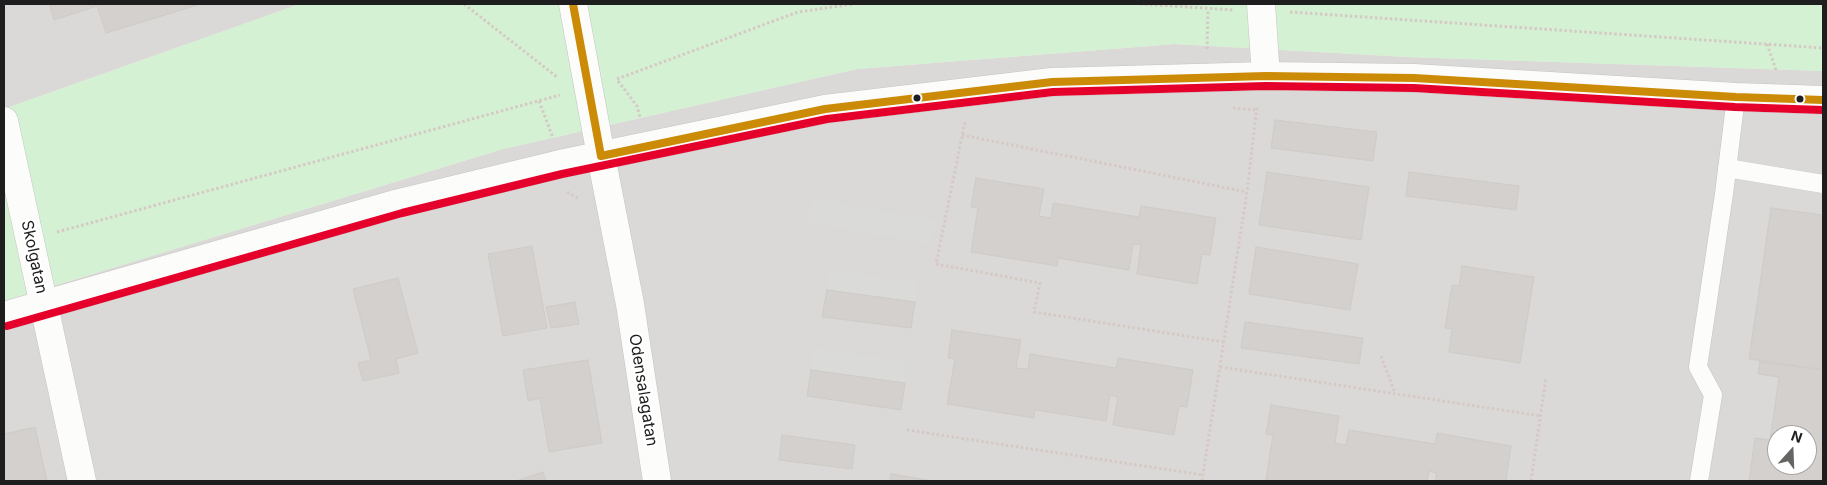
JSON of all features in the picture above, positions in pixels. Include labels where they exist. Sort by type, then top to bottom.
[{"type":"street","name":"Odensalagatan","points":[[573,4],[582,90],[600,156],[630,304],[657,481]]},
{"type":"street","points":[[1261,7],[1266,76]]},
{"type":"street","points":[[4,316],[399,203],[600,156],[825,109],[1052,82],[1266,76],[1414,78],[1736,97],[1823,100]]},
{"type":"street","name":"Skolgatan","points":[[4,121],[82,481]]},
{"type":"lane","points":[[1699,481],[1713,395],[1698,367],[1736,97]]},
{"type":"lane","points":[[1727,168],[1823,184]]},
{"type":"path","points":[[464,4],[582,90]]},
{"type":"path","points":[[31,239],[582,90],[798,12],[854,4]]},
{"type":"path","points":[[1140,4],[1208,9],[1261,7],[1823,48]]},
{"type":"path","points":[[1767,44],[1776,71]]},
{"type":"path","points":[[1202,481],[1246,192],[1255,110],[1266,76]]},
{"type":"path","points":[[970,92],[936,264],[1040,282],[1034,312],[1224,342]]},
{"type":"path","points":[[962,135],[1246,192]]},
{"type":"path","points":[[1380,356],[1395,393]]},
{"type":"path","points":[[1220,367],[1541,416]]},
{"type":"path","points":[[1531,481],[1546,378]]},
{"type":"path","points":[[907,430],[1203,475]]},
{"type":"shaded area","points":[[4,4],[300,4],[4,109]]},
{"type":"shaded area","points":[[1175,44],[1408,57],[1823,71],[1823,481],[4,481],[4,301],[503,149],[857,69]]},
{"type":"shaded area","points":[[812,198],[936,220],[932,245],[808,222]]},
{"type":"shaded area","points":[[828,269],[917,283],[915,302],[827,290]]},
{"type":"shaded area","points":[[815,348],[907,362],[905,383],[811,370]]},
{"type":"green space","points":[[300,4],[1823,4],[1823,71],[1408,57],[1175,44],[857,69],[503,149],[4,301],[4,109]]},
{"type":"building","points":[[49,4],[201,4],[106,33],[97,6],[54,20]]},
{"type":"building","points":[[1275,120],[1377,132],[1373,161],[1271,148]]},
{"type":"building","points":[[1267,172],[1369,187],[1361,240],[1259,225]]},
{"type":"building","points":[[1409,172],[1519,186],[1516,210],[1406,196]]},
{"type":"building","points":[[976,178],[1044,189],[1039,216],[1051,218],[1053,203],[1139,217],[1141,206],[1216,218],[1210,255],[1202,254],[1197,284],[1137,274],[1141,245],[1133,244],[1129,270],[1058,258],[1057,266],[971,252],[978,208],[971,207]]},
{"type":"building","points":[[1771,208],[1823,215],[1823,370],[1749,359]]},
{"type":"building","points":[[532,246],[547,328],[503,336],[488,254]]},
{"type":"building","points":[[1256,247],[1358,264],[1350,310],[1249,294]]},
{"type":"building","points":[[1462,266],[1534,277],[1520,363],[1449,352],[1452,329],[1445,328],[1452,285],[1459,286]]},
{"type":"building","points":[[398,278],[418,353],[396,359],[399,373],[363,381],[358,363],[371,360],[353,289]]},
{"type":"building","points":[[827,290],[915,302],[911,328],[822,317]]},
{"type":"building","points":[[575,302],[579,324],[551,328],[546,307]]},
{"type":"building","points":[[1245,322],[1363,338],[1359,364],[1241,348]]},
{"type":"building","points":[[952,330],[1021,340],[1016,368],[1028,369],[1030,354],[1116,368],[1118,358],[1193,370],[1187,407],[1179,406],[1174,435],[1113,425],[1118,397],[1110,395],[1106,421],[1035,410],[1034,418],[947,404],[955,359],[948,358]]},
{"type":"building","points":[[588,360],[602,443],[549,452],[540,398],[528,401],[523,370]]},
{"type":"building","points":[[1760,362],[1823,370],[1823,481],[1749,481],[1755,438],[1767,440],[1767,475],[1817,475],[1817,425],[1772,425],[1779,377],[1758,374]]},
{"type":"building","points":[[811,370],[905,383],[901,410],[807,396]]},
{"type":"building","points":[[1271,405],[1339,416],[1335,443],[1346,445],[1349,430],[1435,444],[1437,433],[1511,446],[1506,481],[1435,481],[1437,473],[1429,471],[1427,481],[1266,480],[1273,435],[1266,434]]},
{"type":"building","points":[[35,427],[47,481],[4,481],[4,434]]},
{"type":"building","points":[[782,435],[855,445],[852,469],[779,460]]},
{"type":"building","points":[[543,472],[546,481],[516,481]]},
{"type":"building","points":[[891,474],[933,481],[890,481]]},
{"type":"transit line","points":[[573,4],[601,156]]},
{"type":"transit line","points":[[601,156],[825,109],[1052,82],[1266,76],[1414,78],[1736,97],[1823,100]]},
{"type":"transit line","points":[[7,326],[402,213],[562,174],[827,119],[1053,92],[1266,86],[1414,88],[1735,107],[1823,110]]}]
